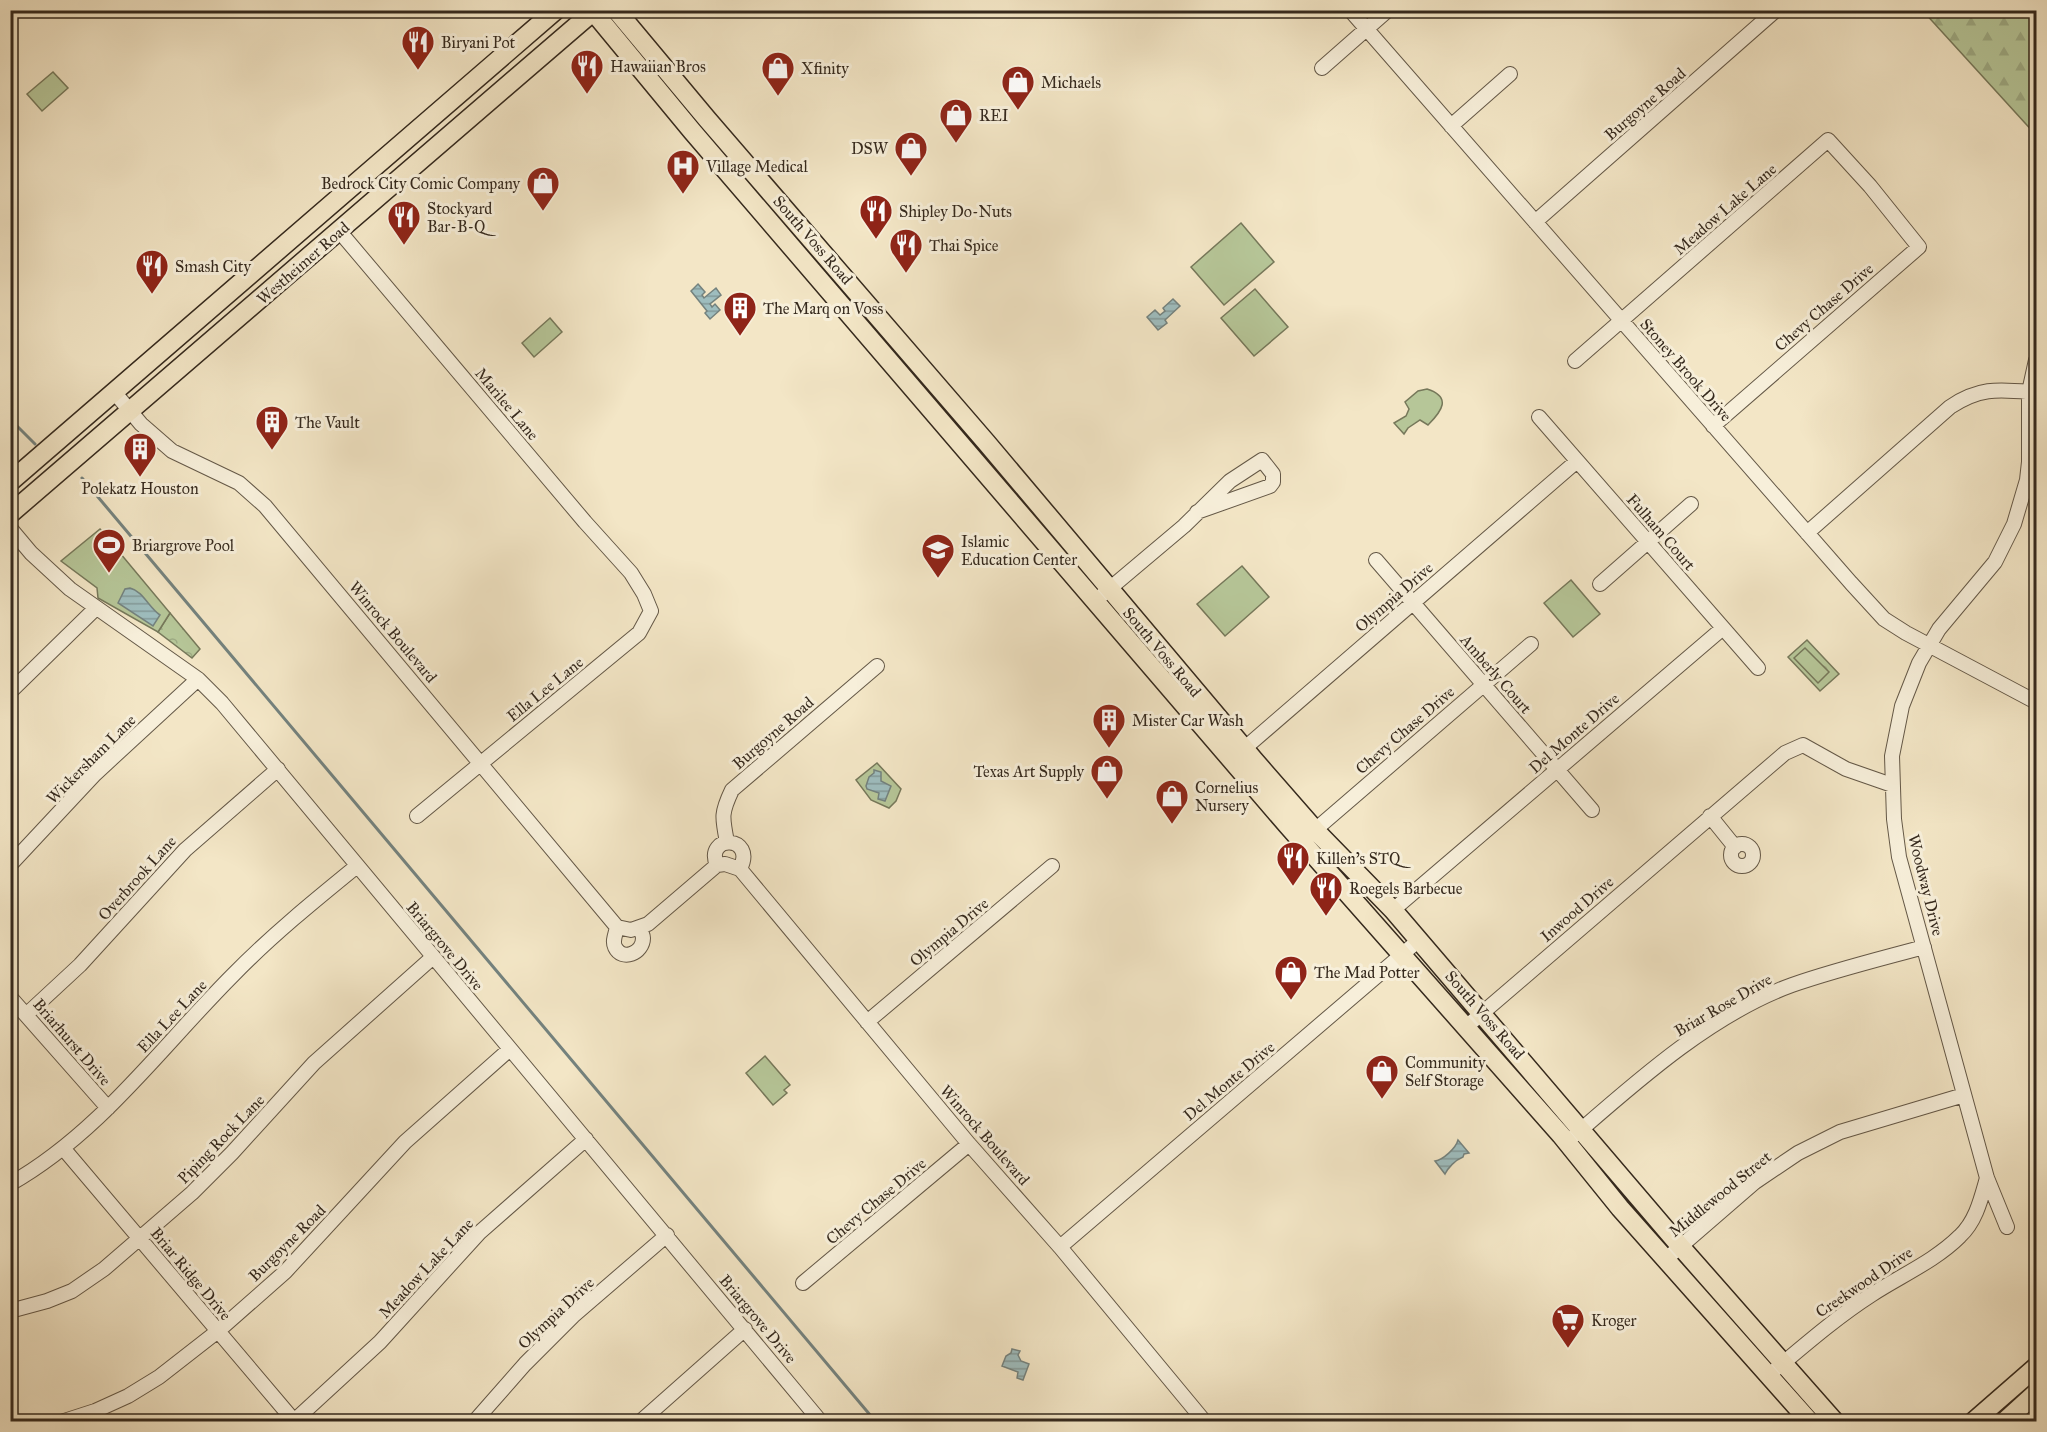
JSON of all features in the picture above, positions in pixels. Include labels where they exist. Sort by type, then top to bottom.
[{"type":"main road","name":"Westheimer Road","points":[[10,495],[17,477],[556,10]]},
{"type":"main road","name":"South Voss Road","points":[[616,10],[707,119],[954,404],[1028,494],[1102,595]]},
{"type":"main road","points":[[635,10],[637,22],[649,50]]},
{"type":"main road","name":"Westheimer Road","points":[[10,514],[594,11]]},
{"type":"main road","name":"South Voss Road","points":[[594,11],[692,131],[1014,506],[1102,595],[1308,836],[1402,955],[1567,1143],[1620,1208],[1666,1259],[1775,1369],[1835,1422]]},
{"type":"main road","points":[[442,144],[440,129],[464,91]]},
{"type":"main road","points":[[692,131],[707,119]]},
{"type":"main road","points":[[400,180],[429,136],[425,124]]},
{"type":"main road","points":[[776,229],[792,216]]},
{"type":"main road","points":[[248,311],[242,305],[241,300],[249,292],[261,266]]},
{"type":"main road","points":[[204,348],[217,322],[226,312],[219,301]]},
{"type":"main road","points":[[860,326],[875,313]]},
{"type":"main road","points":[[938,418],[954,404]]},
{"type":"main road","points":[[1014,506],[1028,494]]},
{"type":"main road","name":"South Voss Road","points":[[1308,836],[1393,910],[1517,1053],[1680,1246],[1775,1369],[1810,1422]]},
{"type":"main road","points":[[1501,1067],[1517,1053]]},
{"type":"main road","points":[[1973,1422],[2037,1366]]},
{"type":"main road","points":[[2004,1422],[2037,1394]]},
{"type":"street","name":"Stoney Brook Drive","points":[[1350,10],[1884,619],[1928,646],[2037,702]]},
{"type":"street","points":[[1322,68],[1388,10]]},
{"type":"street","name":"Burgoyne Road","points":[[1535,222],[1776,10]]},
{"type":"street","points":[[1451,126],[1510,74]]},
{"type":"street","name":"Meadow Lake Lane","points":[[1575,361],[1828,140],[1888,207]]},
{"type":"street","name":"Chevy Chase Drive","points":[[1713,426],[1919,246],[1888,207]]},
{"type":"street","name":"Marilee Lane","points":[[340,232],[585,522],[631,573],[646,600]]},
{"type":"street","name":"Woodway Drive","points":[[2007,1227],[1987,1178],[1899,857],[1894,819],[1892,756],[1902,706],[1928,646],[1939,628],[1995,562],[2014,524],[2023,498],[2029,462],[2029,392],[2037,360]]},
{"type":"street","points":[[1807,533],[1950,407],[1966,396],[1983,391],[2029,392]]},
{"type":"street","name":"Winrock Boulevard","points":[[115,393],[149,432],[172,451],[239,483],[265,506],[617,927],[613,940],[615,947],[622,954],[629,955],[641,946],[643,938],[640,928]]},
{"type":"street","name":"Fulham Court","points":[[1539,417],[1758,668]]},
{"type":"street","points":[[1102,595],[1230,481],[1262,460],[1273,474],[1273,482],[1270,486],[1197,512]]},
{"type":"street","name":"Olympia Drive","points":[[1238,754],[1577,461]]},
{"type":"street","points":[[1600,584],[1691,504]]},
{"type":"street","name":"Briargrove Drive","points":[[10,528],[41,563],[70,590],[198,679],[222,703],[821,1422]]},
{"type":"street","name":"Amberly Court","points":[[1376,560],[1592,810]]},
{"type":"street","name":"Ella Lee Lane","points":[[417,816],[639,633],[651,611],[646,600]]},
{"type":"street","points":[[10,692],[95,609]]},
{"type":"street","name":"Del Monte Drive","points":[[1393,910],[1722,628]]},
{"type":"street","name":"Chevy Chase Drive","points":[[1308,836],[1532,644]]},
{"type":"street","name":"Burgoyne Road","points":[[727,842],[723,809],[732,790],[877,666]]},
{"type":"street","name":"Wickersham Lane","points":[[10,865],[95,774],[198,679]]},
{"type":"street","name":"Inwood Drive","points":[[1466,1028],[1785,753],[1803,745],[1846,769],[1892,785]]},
{"type":"street","name":"Overbrook Lane","points":[[26,1015],[80,965],[185,850],[278,769]]},
{"type":"street","points":[[1710,816],[1735,847]]},
{"type":"street","points":[[717,865],[714,857],[715,851],[727,842]]},
{"type":"street","name":"Winrock Boulevard","points":[[727,842],[740,846],[744,853],[744,861],[740,869],[1205,1422]]},
{"type":"street","points":[[617,927],[631,930],[640,928],[717,865],[725,864],[740,869]]},
{"type":"street","name":"Ella Lee Lane","points":[[10,1184],[28,1174],[63,1148],[108,1108],[232,976],[274,935],[357,866]]},
{"type":"street","name":"Olympia Drive","points":[[867,1022],[1052,866]]},
{"type":"street","name":"Del Monte Drive","points":[[1060,1247],[1419,940]]},
{"type":"street","name":"Briar Rose Drive","points":[[1567,1143],[1674,1052],[1749,1005],[1791,986],[1924,947]]},
{"type":"street","name":"Piping Rock Lane","points":[[10,1311],[47,1301],[72,1291],[104,1269],[140,1239],[232,1154],[314,1063],[433,957]]},
{"type":"street","name":"Briarhurst Drive","points":[[10,997],[108,1108]]},
{"type":"street","name":"Burgoyne Road","points":[[60,1422],[95,1412],[128,1396],[159,1377],[218,1331],[285,1272],[405,1142],[510,1049]]},
{"type":"street","name":"Middlewood Street","points":[[1666,1259],[1755,1182],[1798,1153],[1840,1132],[1964,1095]]},
{"type":"street","name":"Meadow Lake Lane","points":[[294,1421],[380,1342],[478,1233],[586,1139]]},
{"type":"street","name":"Chevy Chase Drive","points":[[803,1283],[969,1144]]},
{"type":"street","name":"Briar Ridge Drive","points":[[63,1148],[294,1421]]},
{"type":"street","name":"Creekwood Drive","points":[[1775,1369],[1835,1320],[1961,1236],[1976,1215],[1987,1178]]},
{"type":"street","points":[[1976,1215],[1988,1208],[1998,1207]]},
{"type":"street","name":"Olympia Drive","points":[[474,1422],[525,1364],[573,1316],[667,1235]]},
{"type":"street","points":[[640,1422],[745,1329]]},
{"type":"green space","points":[[1923,11],[2036,11],[2036,135]]},
{"type":"green space","points":[[53,72],[68,88],[42,111],[27,94]]},
{"type":"green space","points":[[1241,223],[1274,262],[1224,305],[1191,267]]},
{"type":"green space","points":[[1255,289],[1288,327],[1254,356],[1221,318]]},
{"type":"green space","points":[[550,318],[562,332],[534,357],[522,343]]},
{"type":"green space","points":[[1427,389],[1440,396],[1442,405],[1440,410],[1428,425],[1420,420],[1408,428],[1404,434],[1394,423],[1406,416],[1409,409],[1405,402],[1418,391]]},
{"type":"green space","name":"Briargrove Pool","points":[[100,529],[170,613],[158,632],[98,598],[97,588],[61,561]]},
{"type":"green space","points":[[1242,566],[1269,597],[1225,636],[1197,604]]},
{"type":"green space","points":[[1571,580],[1600,614],[1573,637],[1544,603]]},
{"type":"green space","points":[[170,613],[200,649],[192,658],[158,632]]},
{"type":"green space","points":[[1807,640],[1839,674],[1820,691],[1788,657]]},
{"type":"green space","points":[[1805,648],[1829,672],[1818,683],[1794,658]]},
{"type":"green space","points":[[877,763],[901,789],[896,801],[889,808],[871,800],[856,780]]},
{"type":"green space","points":[[765,1056],[790,1085],[784,1090],[787,1093],[773,1105],[746,1073]]},
{"type":"water","points":[[698,284],[705,292],[702,295],[704,298],[716,288],[721,295],[710,304],[712,307],[715,304],[720,310],[710,319],[705,313],[707,311],[691,291]]},
{"type":"water","points":[[1173,299],[1180,306],[1165,320],[1167,323],[1158,330],[1147,317],[1155,310],[1160,315],[1165,311],[1163,308]]},
{"type":"water","points":[[130,588],[139,592],[160,615],[153,626],[118,603],[125,589]]},
{"type":"water","points":[[874,770],[881,772],[881,781],[891,786],[885,801],[878,799],[879,793],[867,789],[869,777]]},
{"type":"water","points":[[1458,1140],[1469,1153],[1464,1154],[1445,1174],[1435,1161],[1449,1153]]},
{"type":"water","points":[[1012,1349],[1020,1351],[1018,1355],[1021,1361],[1029,1364],[1023,1380],[1017,1378],[1018,1372],[1002,1366]]},
{"type":"waterway","points":[[10,419],[35,444]]},
{"type":"waterway","points":[[82,478],[876,1422]]},
{"type":"place","name":"Biryani Pot","points":[[418,71]]},
{"type":"place","name":"Hawaiian Bros","points":[[587,95]]},
{"type":"place","name":"Xfinity","points":[[778,97]]},
{"type":"place","name":"Michaels","points":[[1018,111]]},
{"type":"place","name":"REI","points":[[956,144]]},
{"type":"place","name":"DSW","points":[[911,177]]},
{"type":"place","name":"Village Medical","points":[[683,195]]},
{"type":"place","name":"Bedrock City Comic Company","points":[[543,212]]},
{"type":"place","name":"Shipley Do-Nuts","points":[[876,240]]},
{"type":"place","name":"Stockyard Bar-B-Q","points":[[404,246]]},
{"type":"place","name":"Thai Spice","points":[[906,274]]},
{"type":"place","name":"Smash City","points":[[152,295]]},
{"type":"place","name":"The Marq on Voss","points":[[740,337]]},
{"type":"place","name":"The Vault","points":[[272,451]]},
{"type":"place","name":"Polekatz Houston","points":[[140,478]]},
{"type":"place","name":"Briargrove Pool","points":[[109,574]]},
{"type":"place","name":"Islamic Education Center","points":[[938,579]]},
{"type":"place","name":"Mister Car Wash","points":[[1109,749]]},
{"type":"place","name":"Texas Art Supply","points":[[1107,800]]},
{"type":"place","name":"Cornelius Nursery","points":[[1172,825]]},
{"type":"place","name":"Killen’s STQ","points":[[1293,887]]},
{"type":"place","name":"Roegels Barbecue","points":[[1326,917]]},
{"type":"place","name":"The Mad Potter","points":[[1291,1001]]},
{"type":"place","name":"Community Self Storage","points":[[1382,1100]]},
{"type":"place","name":"Kroger","points":[[1568,1349]]}]
